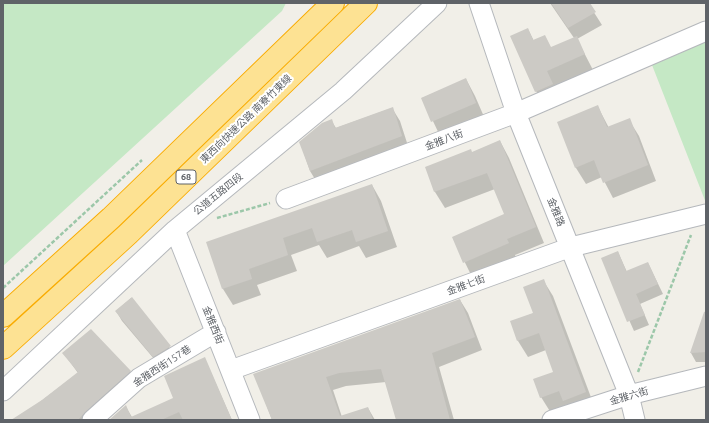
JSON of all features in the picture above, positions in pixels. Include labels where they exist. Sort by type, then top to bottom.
[{"type":"highway","name":"68","points":[[3,316],[111,218],[333,3]]},
{"type":"highway","name":"東西向快速公路 南寮竹東線","points":[[3,348],[128,234],[366,3]]},
{"type":"street","name":"公道五路四段","points":[[3,391],[175,230],[343,91],[436,3]]},
{"type":"street","name":"金雅路","points":[[479,3],[516,113],[630,395],[635,420]]},
{"type":"street","name":"金雅八街","points":[[286,199],[516,113],[706,31]]},
{"type":"street","name":"金雅七街","points":[[231,370],[571,247],[702,215]]},
{"type":"street","name":"金雅西街","points":[[175,230],[250,420]]},
{"type":"street","name":"金雅西街157巷","points":[[92,420],[139,378],[216,332]]},
{"type":"street","name":"金雅六街","points":[[552,420],[599,412],[630,395],[706,376]]},
{"type":"path","points":[[212,220],[286,199]]},
{"type":"path","points":[[630,395],[702,215]]},
{"type":"green space","points":[[3,3],[286,3],[282,11],[3,266]]},
{"type":"green space","points":[[706,41],[706,203],[652,65]]},
{"type":"building","points":[[551,3],[590,3],[596,12],[568,28]]},
{"type":"building","points":[[528,28],[533,40],[545,35],[551,47],[577,36],[585,54],[547,71],[553,84],[535,92],[510,36]]},
{"type":"building","points":[[466,78],[476,103],[431,122],[421,98]]},
{"type":"building","points":[[598,105],[607,127],[630,118],[648,165],[603,183],[594,160],[575,168],[557,122]]},
{"type":"building","points":[[393,107],[402,136],[310,171],[299,142],[322,123],[332,119],[335,128]]},
{"type":"building","points":[[500,140],[536,227],[507,239],[509,243],[463,263],[452,237],[504,214],[487,173],[434,192],[425,167],[471,149],[472,152]]},
{"type":"building","points":[[372,184],[388,231],[356,242],[352,230],[317,242],[312,228],[283,238],[288,255],[249,269],[252,279],[222,289],[206,242]]},
{"type":"building","points":[[618,251],[626,271],[648,262],[658,284],[636,294],[645,315],[627,322],[601,258]]},
{"type":"building","points":[[544,279],[586,392],[563,401],[559,391],[540,398],[533,379],[553,372],[539,333],[517,341],[510,321],[533,313],[523,287]]},
{"type":"building","points":[[132,297],[171,346],[153,357],[115,311]]},
{"type":"building","points":[[460,299],[475,337],[432,353],[450,420],[396,420],[381,369],[339,373],[326,377],[340,416],[368,407],[373,420],[272,420],[253,374]]},
{"type":"building","points":[[704,312],[706,312],[706,352],[690,353]]},
{"type":"building","points":[[91,329],[131,371],[78,420],[11,420],[42,400],[78,372],[62,353]]},
{"type":"building","points":[[205,357],[232,420],[183,420],[179,412],[161,420],[109,420],[126,405],[131,417],[173,398],[164,376]]}]
